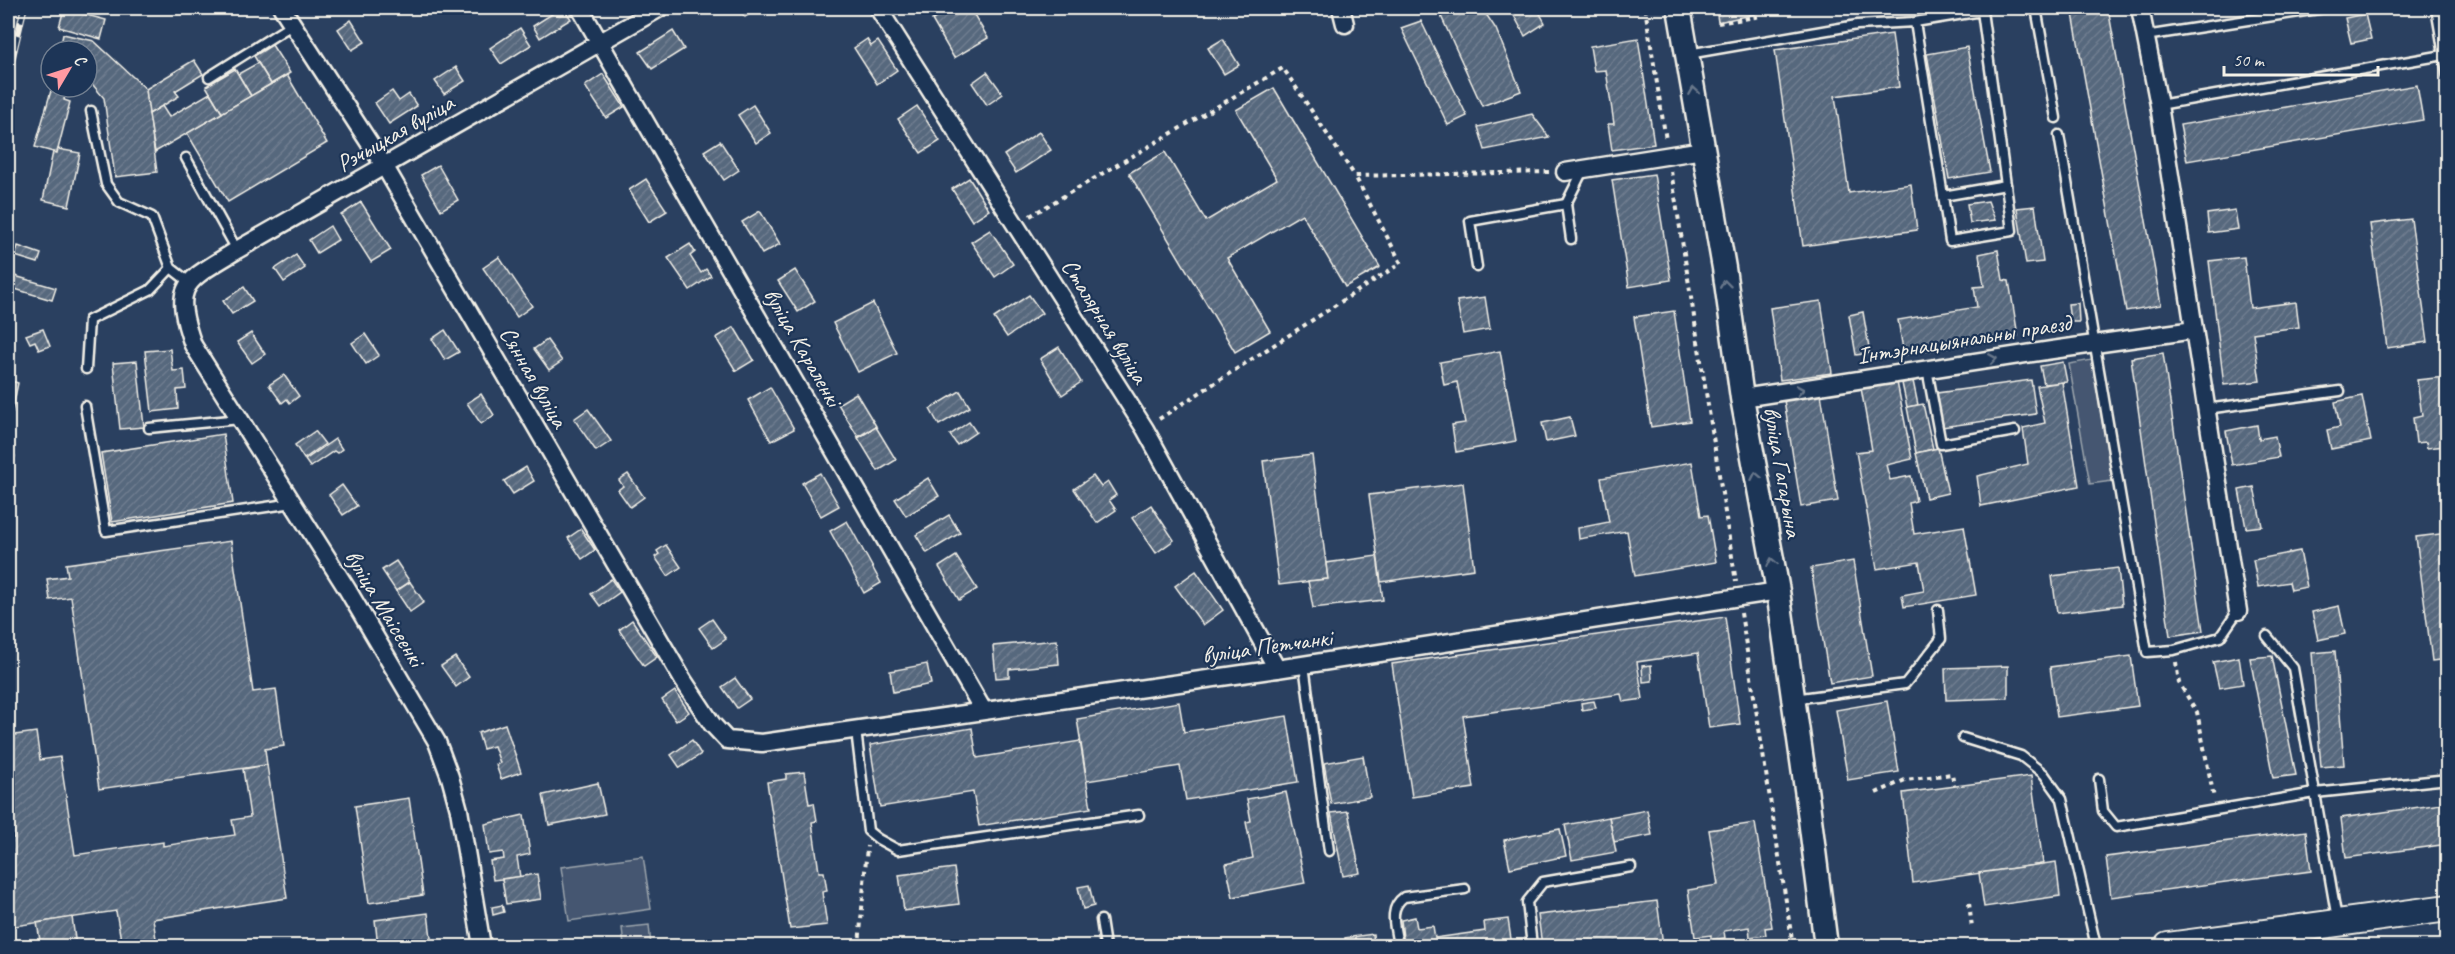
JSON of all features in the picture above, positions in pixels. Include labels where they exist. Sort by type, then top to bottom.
[{"type":"main road","points":[[2168,946],[2448,908]]},
{"type":"street","name":"Сянная вуліца","points":[[282,8],[385,167],[677,670],[706,716],[728,740],[762,743]]},
{"type":"street","name":"вуліца Караленкі","points":[[580,8],[983,710]]},
{"type":"street","name":"Рэчыцкая вуліца","points":[[189,282],[237,250],[660,8]]},
{"type":"street","name":"Сталярная вуліца","points":[[878,8],[1145,429],[1277,669]]},
{"type":"street","name":"вуліца Гагарына","points":[[1679,8],[1724,268],[1742,398],[1778,591],[1826,946]]},
{"type":"street","points":[[2140,8],[2159,105],[2238,611]]},
{"type":"street","points":[[1565,172],[1703,150]]},
{"type":"street","name":"вуліца Маісеенкі","points":[[189,282],[182,298],[184,320],[193,345],[347,589],[437,742],[459,810],[482,946]]},
{"type":"street","name":"Інтэрнацыянальны праезд","points":[[1742,398],[2194,330]]},
{"type":"street","name":"вуліца Петчанкі","points":[[762,743],[1304,665],[1778,591]]},
{"type":"lane","points":[[2036,8],[2056,118]]},
{"type":"lane","points":[[2144,36],[2325,8]]},
{"type":"lane","points":[[2436,8],[2448,78]]},
{"type":"lane","points":[[1688,54],[1857,25],[1915,22],[1983,9],[2012,231],[1950,242],[1915,22]]},
{"type":"lane","points":[[209,77],[293,24]]},
{"type":"lane","points":[[2159,105],[2444,55]]},
{"type":"lane","points":[[91,111],[106,184],[118,202],[152,217],[171,268],[189,282]]},
{"type":"lane","points":[[2059,135],[2147,652],[2174,650],[2220,637],[2238,611]]},
{"type":"lane","points":[[186,158],[237,250]]},
{"type":"lane","points":[[1570,238],[1566,204],[1583,170]]},
{"type":"lane","points":[[1943,196],[2006,185]]},
{"type":"lane","points":[[1477,267],[1470,221],[1566,204]]},
{"type":"lane","points":[[86,369],[89,320],[150,290],[171,268]]},
{"type":"lane","points":[[1928,369],[1941,444],[2014,431]]},
{"type":"lane","points":[[2206,409],[2340,391]]},
{"type":"lane","points":[[86,406],[106,531],[293,503]]},
{"type":"lane","points":[[149,428],[240,419]]},
{"type":"lane","points":[[1794,699],[1905,684],[1941,639],[1938,610]]},
{"type":"lane","points":[[2267,636],[2293,668],[2337,922]]},
{"type":"lane","points":[[1304,665],[1329,851]]},
{"type":"lane","points":[[856,730],[868,831],[898,850],[1139,814]]},
{"type":"lane","points":[[1963,738],[2021,756],[2044,774],[2062,799],[2096,946]]},
{"type":"lane","points":[[2099,779],[2103,811],[2116,827],[2315,793],[2448,779]]},
{"type":"lane","points":[[1532,946],[1527,902],[1543,882],[1631,867]]},
{"type":"lane","points":[[1398,946],[1393,911],[1396,902],[1404,897],[1465,890]]},
{"type":"lane","points":[[1101,920],[1105,946]]},
{"type":"path","points":[[1645,8],[1793,946]]},
{"type":"path","points":[[1718,23],[1762,15]]},
{"type":"path","points":[[1016,225],[1283,68],[1355,176],[1401,263],[1145,429]]},
{"type":"path","points":[[1355,176],[1565,172]]},
{"type":"path","points":[[2174,650],[2179,683],[2197,712],[2216,810]]},
{"type":"path","points":[[1876,794],[1905,780],[1952,774],[1954,786]]},
{"type":"path","points":[[859,946],[868,831]]},
{"type":"path","points":[[1969,903],[1972,928]]},
{"type":"shaded area","points":[[2092,360],[2112,481],[2090,484],[2069,364]]},
{"type":"shaded area","points":[[643,856],[651,909],[569,921],[561,867]]},
{"type":"shaded area","points":[[649,925],[651,946],[624,946],[622,928]]},
{"type":"building","points":[[548,8],[564,8],[571,19],[540,38],[533,26],[552,14]]},
{"type":"building","points":[[739,8],[759,8],[745,17]]},
{"type":"building","points":[[954,8],[970,8],[988,38],[954,58],[932,20]]},
{"type":"building","points":[[1450,8],[1482,8],[1496,29],[1521,91],[1482,106],[1441,16]]},
{"type":"building","points":[[1510,8],[1537,8],[1545,23],[1525,36]]},
{"type":"building","points":[[1716,8],[1754,8],[1755,14],[1718,22]]},
{"type":"building","points":[[2072,8],[2108,8],[2161,305],[2126,311]]},
{"type":"building","points":[[2160,8],[2182,8],[2161,11]]},
{"type":"building","points":[[64,9],[106,20],[101,39],[59,27]]},
{"type":"building","points":[[2365,14],[2371,39],[2351,43],[2345,18]]},
{"type":"building","points":[[351,20],[365,42],[352,50],[338,29]]},
{"type":"building","points":[[1421,21],[1467,116],[1448,125],[1401,28]]},
{"type":"building","points":[[520,28],[531,45],[501,64],[490,48]]},
{"type":"building","points":[[673,31],[684,49],[652,69],[640,52]]},
{"type":"building","points":[[63,34],[85,39],[62,39]]},
{"type":"building","points":[[1892,34],[1899,87],[1835,96],[1849,193],[1911,184],[1917,230],[1803,246],[1775,50]]},
{"type":"building","points":[[1638,38],[1654,144],[1612,150],[1608,124],[1614,124],[1606,70],[1594,71],[1590,46]]},
{"type":"building","points":[[867,39],[871,46],[878,41],[897,70],[877,84],[854,48]]},
{"type":"building","points":[[1223,39],[1239,65],[1224,74],[1208,48]]},
{"type":"building","points":[[272,45],[290,73],[271,84],[254,56]]},
{"type":"building","points":[[99,46],[146,89],[157,172],[115,177],[104,98],[99,92]]},
{"type":"building","points":[[1967,47],[1990,172],[1949,179],[1927,54]]},
{"type":"building","points":[[194,60],[203,74],[175,91],[179,96],[149,114],[146,89]]},
{"type":"building","points":[[258,63],[271,84],[251,96],[238,74]]},
{"type":"building","points":[[456,67],[465,81],[444,94],[435,81]]},
{"type":"building","points":[[235,69],[251,96],[222,113],[206,86]]},
{"type":"building","points":[[987,72],[1003,94],[987,105],[972,83]]},
{"type":"building","points":[[603,74],[624,107],[606,118],[585,86]]},
{"type":"building","points":[[287,75],[327,143],[228,202],[187,133]]},
{"type":"building","points":[[2417,85],[2423,120],[2187,161],[2180,125]]},
{"type":"building","points":[[1274,88],[1380,267],[1345,287],[1302,214],[1227,258],[1270,331],[1235,352],[1129,173],[1165,152],[1206,221],[1277,179],[1236,110]]},
{"type":"building","points":[[392,91],[399,101],[409,94],[417,106],[389,124],[375,103]]},
{"type":"building","points":[[210,93],[222,113],[155,152],[149,114],[162,106],[169,117]]},
{"type":"building","points":[[49,99],[64,99],[70,102],[57,153],[35,147]]},
{"type":"building","points":[[753,105],[771,133],[756,143],[738,115]]},
{"type":"building","points":[[917,106],[940,141],[921,153],[898,119]]},
{"type":"building","points":[[1532,114],[1549,137],[1485,150],[1478,127]]},
{"type":"building","points":[[1039,132],[1051,150],[1016,173],[1004,155]]},
{"type":"building","points":[[720,141],[739,170],[724,180],[704,151]]},
{"type":"building","points":[[58,149],[80,153],[69,206],[43,200],[53,152],[57,153]]},
{"type":"building","points":[[438,165],[458,200],[441,210],[421,175]]},
{"type":"building","points":[[1654,174],[1671,280],[1629,287],[1612,180]]},
{"type":"building","points":[[969,178],[989,210],[972,221],[952,189]]},
{"type":"building","points":[[646,179],[667,211],[649,222],[629,190]]},
{"type":"building","points":[[1988,201],[1995,220],[1970,223],[1967,204]]},
{"type":"building","points":[[361,202],[391,250],[371,262],[341,215]]},
{"type":"building","points":[[2035,206],[2043,262],[2026,264],[2017,208]]},
{"type":"building","points":[[2235,210],[2238,229],[2209,233],[2207,214]]},
{"type":"building","points":[[760,211],[780,244],[762,254],[742,222]]},
{"type":"building","points":[[2411,219],[2428,342],[2387,348],[2370,224]]},
{"type":"building","points":[[330,226],[338,240],[317,253],[309,240]]},
{"type":"building","points":[[990,230],[1013,264],[995,277],[971,242]]},
{"type":"building","points":[[690,244],[695,252],[690,256],[701,273],[706,269],[711,276],[690,290],[668,258]]},
{"type":"building","points":[[18,246],[41,254],[38,263],[15,256]]},
{"type":"building","points":[[1998,250],[2003,280],[2009,281],[2018,336],[1904,355],[1898,320],[1977,307],[1974,287],[1984,286],[1979,254]]},
{"type":"building","points":[[296,255],[305,268],[284,282],[275,269]]},
{"type":"building","points":[[499,257],[532,306],[517,317],[483,268]]},
{"type":"building","points":[[2244,257],[2250,308],[2296,302],[2299,327],[2253,333],[2260,381],[2224,385],[2209,261]]},
{"type":"building","points":[[795,270],[815,301],[798,312],[778,281]]},
{"type":"building","points":[[8,274],[56,288],[52,300],[8,287]]},
{"type":"building","points":[[244,287],[253,301],[232,314],[223,301]]},
{"type":"building","points":[[1029,295],[1042,313],[1007,337],[994,318]]},
{"type":"building","points":[[1485,297],[1490,329],[1463,334],[1457,301]]},
{"type":"building","points":[[1821,301],[1832,373],[1780,380],[1770,308]]},
{"type":"building","points":[[873,303],[897,353],[858,372],[833,323]]},
{"type":"building","points":[[2078,303],[2079,322],[2070,322],[2068,304]]},
{"type":"building","points":[[1674,311],[1690,421],[1651,427],[1634,317]]},
{"type":"building","points":[[1863,312],[1870,353],[1856,355],[1849,315]]},
{"type":"building","points":[[734,327],[754,360],[736,371],[716,338]]},
{"type":"building","points":[[43,329],[50,346],[39,350],[35,341],[30,343],[26,335]]},
{"type":"building","points":[[445,330],[459,352],[445,360],[432,339]]},
{"type":"building","points":[[251,333],[265,354],[252,363],[237,342]]},
{"type":"building","points":[[365,334],[379,355],[366,364],[352,343]]},
{"type":"building","points":[[547,340],[562,361],[549,370],[534,349]]},
{"type":"building","points":[[1059,347],[1081,382],[1062,395],[1040,359]]},
{"type":"building","points":[[170,349],[173,371],[184,370],[186,389],[177,390],[178,409],[152,412],[145,351]]},
{"type":"building","points":[[1500,351],[1516,441],[1456,452],[1452,425],[1465,423],[1457,382],[1444,385],[1440,362]]},
{"type":"building","points":[[2163,353],[2203,631],[2170,636],[2131,358]]},
{"type":"building","points":[[137,361],[144,427],[120,429],[113,363]]},
{"type":"building","points":[[2063,362],[2067,382],[2044,384],[2040,366]]},
{"type":"building","points":[[284,375],[299,396],[290,403],[287,399],[282,403],[269,385]]},
{"type":"building","points":[[2445,377],[2448,437],[2444,438],[2445,446],[2427,448],[2426,442],[2416,443],[2413,418],[2422,416],[2417,380]]},
{"type":"building","points":[[8,380],[18,383],[12,412],[8,412]]},
{"type":"building","points":[[2031,380],[2036,414],[1942,427],[1937,393]]},
{"type":"building","points":[[1913,381],[1918,405],[1907,407],[1902,383]]},
{"type":"building","points":[[1897,382],[1912,459],[1886,465],[1890,480],[1911,476],[1916,501],[1909,503],[1914,534],[1964,526],[1976,595],[1904,607],[1902,595],[1924,591],[1919,562],[1877,569],[1856,452],[1872,450],[1861,388]]},
{"type":"building","points":[[2062,382],[2079,486],[1981,506],[1977,476],[2028,464],[2023,428],[2045,423],[2037,386]]},
{"type":"building","points":[[770,387],[794,429],[771,441],[748,400]]},
{"type":"building","points":[[960,391],[970,407],[939,425],[930,409]]},
{"type":"building","points":[[856,393],[876,426],[858,437],[838,404]]},
{"type":"building","points":[[481,394],[494,415],[481,424],[467,403]]},
{"type":"building","points":[[1821,394],[1838,501],[1801,507],[1784,400]]},
{"type":"building","points":[[2362,396],[2371,441],[2331,449],[2327,430],[2340,427],[2335,402]]},
{"type":"building","points":[[1923,404],[1933,449],[1916,453],[1907,407]]},
{"type":"building","points":[[588,409],[611,441],[596,451],[574,419]]},
{"type":"building","points":[[1570,417],[1575,436],[1546,442],[1542,423]]},
{"type":"building","points":[[969,422],[976,432],[957,445],[950,435]]},
{"type":"building","points":[[2257,425],[2259,439],[2275,436],[2279,457],[2232,465],[2226,431]]},
{"type":"building","points":[[876,427],[896,460],[878,471],[858,438]]},
{"type":"building","points":[[315,431],[325,444],[304,459],[295,445]]},
{"type":"building","points":[[223,434],[233,503],[112,522],[101,453]]},
{"type":"building","points":[[335,439],[342,449],[337,453],[334,451],[310,467],[305,460]]},
{"type":"building","points":[[1938,448],[1948,493],[1926,498],[1916,453]]},
{"type":"building","points":[[8,454],[15,456],[8,481]]},
{"type":"building","points":[[1312,455],[1328,579],[1279,585],[1263,461]]},
{"type":"building","points":[[1692,462],[1701,516],[1708,515],[1716,562],[1635,576],[1627,531],[1579,539],[1578,528],[1609,522],[1601,478]]},
{"type":"building","points":[[526,467],[534,481],[513,494],[504,481]]},
{"type":"building","points":[[820,473],[839,506],[821,516],[802,483]]},
{"type":"building","points":[[628,474],[644,497],[630,507],[618,490],[623,486],[619,480]]},
{"type":"building","points":[[1093,476],[1101,487],[1108,482],[1116,495],[1109,500],[1116,510],[1097,523],[1074,489]]},
{"type":"building","points":[[928,478],[939,496],[906,516],[895,499]]},
{"type":"building","points":[[1463,483],[1474,569],[1381,582],[1369,495]]},
{"type":"building","points":[[342,485],[357,506],[343,515],[329,495]]},
{"type":"building","points":[[2254,487],[2262,526],[2246,528],[2239,490]]},
{"type":"building","points":[[1151,505],[1174,540],[1156,553],[1132,518]]},
{"type":"building","points":[[949,515],[960,533],[927,553],[916,535]]},
{"type":"building","points":[[847,521],[881,583],[864,593],[830,531]]},
{"type":"building","points":[[581,529],[595,550],[582,559],[568,538]]},
{"type":"building","points":[[2448,533],[2448,659],[2432,661],[2416,537]]},
{"type":"building","points":[[231,541],[253,692],[276,689],[284,746],[265,749],[267,765],[99,789],[71,597],[50,600],[47,579],[68,576],[66,564]]},
{"type":"building","points":[[666,545],[681,567],[668,576],[655,557],[659,554],[657,551]]},
{"type":"building","points":[[2300,551],[2307,587],[2291,590],[2289,582],[2258,587],[2253,560]]},
{"type":"building","points":[[956,556],[977,589],[959,600],[939,567]]},
{"type":"building","points":[[1377,556],[1383,600],[1313,608],[1308,581],[1328,579],[1326,563]]},
{"type":"building","points":[[396,561],[410,582],[396,591],[382,570]]},
{"type":"building","points":[[1853,561],[1872,676],[1830,683],[1811,568]]},
{"type":"building","points":[[2118,568],[2122,605],[2057,613],[2052,576]]},
{"type":"building","points":[[1196,571],[1223,610],[1203,625],[1175,586]]},
{"type":"building","points":[[611,579],[620,592],[600,606],[591,594]]},
{"type":"building","points":[[410,582],[424,602],[410,612],[396,591]]},
{"type":"building","points":[[2339,606],[2345,634],[2318,640],[2312,612]]},
{"type":"building","points":[[1725,617],[1740,724],[1709,728],[1698,653],[1637,662],[1643,699],[1623,702],[1621,694],[1463,716],[1474,788],[1412,797],[1392,664]]},
{"type":"building","points":[[712,619],[726,639],[713,648],[699,628]]},
{"type":"building","points":[[632,620],[657,657],[644,666],[619,630]]},
{"type":"building","points":[[1057,640],[1059,664],[1009,669],[1009,677],[996,678],[993,646]]},
{"type":"building","points":[[2335,651],[2344,765],[2321,767],[2312,653]]},
{"type":"building","points":[[2131,656],[2138,706],[2057,717],[2050,667]]},
{"type":"building","points":[[2272,656],[2296,775],[2273,778],[2250,658]]},
{"type":"building","points":[[455,657],[469,677],[456,687],[441,666]]},
{"type":"building","points":[[2239,657],[2243,684],[2219,688],[2213,662]]},
{"type":"building","points":[[927,664],[931,684],[893,692],[890,671]]},
{"type":"building","points":[[1651,665],[1652,681],[1643,682],[1642,666]]},
{"type":"building","points":[[2008,666],[2008,698],[1946,700],[1945,668]]},
{"type":"building","points":[[735,678],[750,699],[737,708],[722,687]]},
{"type":"building","points":[[675,691],[689,712],[676,721],[662,700]]},
{"type":"building","points":[[1594,701],[1596,708],[1582,710],[1581,703]]},
{"type":"building","points":[[1887,701],[1899,772],[1848,780],[1836,710]]},
{"type":"building","points":[[1179,702],[1184,732],[1287,716],[1298,782],[1186,800],[1180,766],[1087,781],[1077,719]]},
{"type":"building","points":[[505,724],[521,772],[501,779],[496,765],[500,763],[494,746],[483,749],[478,733]]},
{"type":"building","points":[[972,728],[977,758],[1080,741],[1091,808],[979,826],[973,792],[880,807],[870,745]]},
{"type":"building","points":[[36,732],[40,760],[60,757],[75,855],[163,842],[163,846],[235,835],[232,820],[250,817],[243,769],[267,765],[287,898],[153,919],[157,945],[148,946],[122,946],[116,911],[8,927],[8,839],[14,838],[8,802],[8,736]]},
{"type":"building","points":[[692,740],[701,754],[680,768],[671,755]]},
{"type":"building","points":[[1363,756],[1370,797],[1331,804],[1324,763]]},
{"type":"building","points":[[804,772],[809,804],[814,803],[817,821],[812,822],[819,872],[824,872],[827,891],[822,892],[827,925],[790,929],[767,782],[786,779],[786,774]]},
{"type":"building","points":[[2031,776],[2043,864],[1913,883],[1903,793]]},
{"type":"building","points":[[598,783],[605,814],[549,825],[543,795]]},
{"type":"building","points":[[1286,792],[1305,883],[1233,897],[1226,864],[1253,858],[1246,822],[1251,821],[1247,799]]},
{"type":"building","points":[[409,798],[423,895],[369,903],[355,806]]},
{"type":"building","points":[[2448,803],[2448,844],[2346,858],[2341,818]]},
{"type":"building","points":[[1647,810],[1652,835],[1614,842],[1609,817]]},
{"type":"building","points":[[1348,811],[1360,873],[1343,876],[1331,813]]},
{"type":"building","points":[[524,815],[530,854],[517,857],[520,877],[493,880],[490,861],[504,859],[503,852],[489,854],[485,824]]},
{"type":"building","points":[[1609,817],[1616,852],[1572,860],[1565,825]]},
{"type":"building","points":[[1755,823],[1772,927],[1765,928],[1766,935],[1750,937],[1749,927],[1724,931],[1725,938],[1711,940],[1711,935],[1695,937],[1688,890],[1718,885],[1709,830]]},
{"type":"building","points":[[1560,829],[1566,856],[1510,868],[1504,840]]},
{"type":"building","points":[[2306,831],[2311,871],[2111,897],[2106,857]]},
{"type":"building","points":[[2056,862],[2060,896],[1984,907],[1979,873]]},
{"type":"building","points":[[954,868],[959,904],[904,911],[899,875]]},
{"type":"building","points":[[537,874],[541,899],[506,904],[502,879]]},
{"type":"building","points":[[1089,885],[1094,906],[1083,909],[1078,887]]},
{"type":"building","points":[[1657,901],[1663,945],[1542,946],[1538,915]]},
{"type":"building","points":[[502,905],[504,912],[493,915],[492,907]]},
{"type":"building","points":[[428,913],[432,946],[378,946],[375,920]]},
{"type":"building","points":[[72,917],[76,946],[41,946],[37,923]]},
{"type":"building","points":[[1415,917],[1417,928],[1433,926],[1435,938],[1485,931],[1484,922],[1508,919],[1512,946],[1404,946],[1401,920]]},
{"type":"building","points":[[1373,934],[1374,946],[1346,946],[1345,938]]},
{"type":"railway","points":[[8,17],[10,8]]},
{"type":"railway","points":[[8,76],[24,8]]}]
